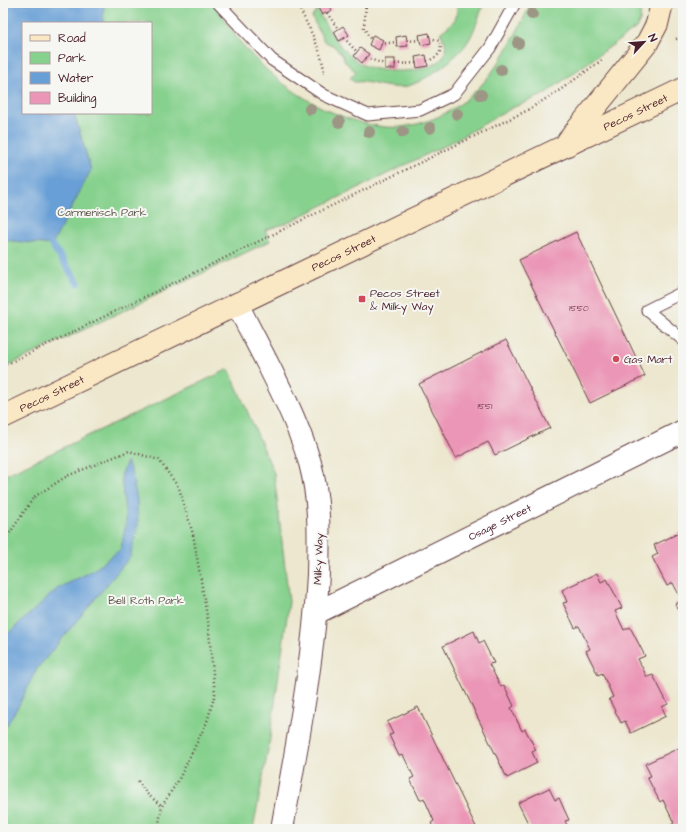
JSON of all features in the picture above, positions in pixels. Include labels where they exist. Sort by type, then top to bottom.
[{"type":"main road","points":[[565,145],[647,43],[658,24],[662,3]]},
{"type":"main road","name":"Pecos Street","points":[[3,417],[683,89]]},
{"type":"street","name":"Milky Way","points":[[237,304],[280,388],[297,428],[310,464],[318,511],[316,613],[308,680],[282,829]]},
{"type":"street","name":"Osage Street","points":[[316,613],[683,431]]},
{"type":"lane","points":[[218,3],[272,60],[324,95],[368,115],[420,110],[454,94],[490,48],[515,3]]},
{"type":"lane","points":[[683,292],[647,310],[683,340]]},
{"type":"path","points":[[304,3],[298,4],[324,67],[324,95]]},
{"type":"path","points":[[366,3],[364,28],[371,40]]},
{"type":"path","points":[[327,12],[338,29]]},
{"type":"path","points":[[344,38],[356,52]]},
{"type":"path","points":[[427,61],[435,59],[441,46],[439,41],[430,38]]},
{"type":"path","points":[[407,41],[420,40]]},
{"type":"path","points":[[381,44],[396,42]]},
{"type":"path","points":[[366,58],[385,64]]},
{"type":"path","points":[[3,366],[520,114],[560,90],[603,59]]},
{"type":"path","points":[[395,64],[417,63]]},
{"type":"path","points":[[3,543],[34,497],[67,476],[129,451],[159,460],[179,488],[193,534],[208,622],[214,694],[207,722],[179,780],[162,806],[158,829]]},
{"type":"path","points":[[138,781],[146,793],[162,806]]},
{"type":"green space","name":"Carmenisch Park","points":[[3,3],[214,3],[242,45],[260,64],[306,99],[341,116],[359,122],[378,126],[398,127],[418,124],[438,117],[456,107],[469,97],[491,74],[517,32],[531,3],[641,3],[640,21],[636,28],[543,95],[512,108],[450,143],[287,223],[265,230],[270,241],[3,368]]},
{"type":"green space","points":[[456,3],[484,3],[475,28],[467,43],[455,56],[438,70],[411,85],[403,87],[390,87],[365,82],[354,82],[350,78],[356,72],[345,62],[343,56],[334,46],[324,41],[312,17],[317,10],[341,47],[361,64],[387,71],[403,71],[420,69],[434,65],[443,57],[446,47],[440,33],[454,21],[457,13]]},
{"type":"green space","name":"Bell Roth Park","points":[[229,369],[274,473],[289,602],[269,745],[253,829],[3,829],[3,476]]},
{"type":"water","points":[[3,3],[104,3],[103,22],[22,22],[22,114],[74,114],[91,170],[52,245],[3,240]]},
{"type":"water","points":[[127,461],[132,474],[137,500],[138,525],[130,557],[36,670],[19,705],[3,731],[3,638],[57,589],[92,571],[121,549],[126,522],[121,476]]},
{"type":"building","points":[[323,3],[328,3],[332,10],[322,15],[317,6]]},
{"type":"building","points":[[343,26],[349,35],[339,41],[334,32]]},
{"type":"building","points":[[429,33],[431,43],[421,45],[419,35]]},
{"type":"building","points":[[373,35],[383,40],[379,50],[369,45]]},
{"type":"building","points":[[406,35],[408,46],[397,47],[396,37]]},
{"type":"building","points":[[360,48],[369,54],[362,63],[354,56]]},
{"type":"building","points":[[426,55],[428,66],[417,68],[415,57]]},
{"type":"building","points":[[385,59],[395,59],[395,69],[385,69]]},
{"type":"building","points":[[576,232],[645,376],[590,403],[519,260]]},
{"type":"building","points":[[506,340],[550,428],[495,455],[488,442],[456,458],[419,384]]},
{"type":"building","points":[[683,531],[683,620],[675,604],[682,601],[673,583],[667,586],[652,557],[658,554],[654,545]]},
{"type":"building","points":[[597,573],[601,582],[607,579],[622,608],[615,611],[624,630],[630,627],[645,656],[638,659],[647,677],[653,675],[668,704],[662,707],[666,716],[631,733],[625,721],[621,723],[609,699],[613,697],[602,673],[598,675],[586,651],[590,649],[579,626],[575,628],[563,603],[567,602],[562,590]]},
{"type":"building","points":[[474,631],[479,643],[483,641],[494,663],[489,664],[501,687],[504,685],[514,706],[511,708],[522,731],[525,729],[536,750],[532,752],[537,763],[507,778],[443,646]]},
{"type":"building","points":[[418,707],[477,829],[434,829],[431,823],[434,821],[424,798],[420,800],[410,779],[414,777],[403,755],[399,756],[389,735],[393,734],[387,722]]},
{"type":"building","points":[[681,747],[683,752],[683,829],[673,829],[671,825],[674,823],[663,800],[660,802],[647,777],[651,776],[645,764]]},
{"type":"building","points":[[549,788],[555,800],[559,798],[569,820],[565,821],[569,829],[531,829],[518,803]]},
{"type":"waterway","points":[[52,245],[78,283]]},
{"type":"place","name":"Pecos Street & Milky Way","points":[[362,299]]},
{"type":"place","name":"Gas Mart","points":[[616,359]]}]
